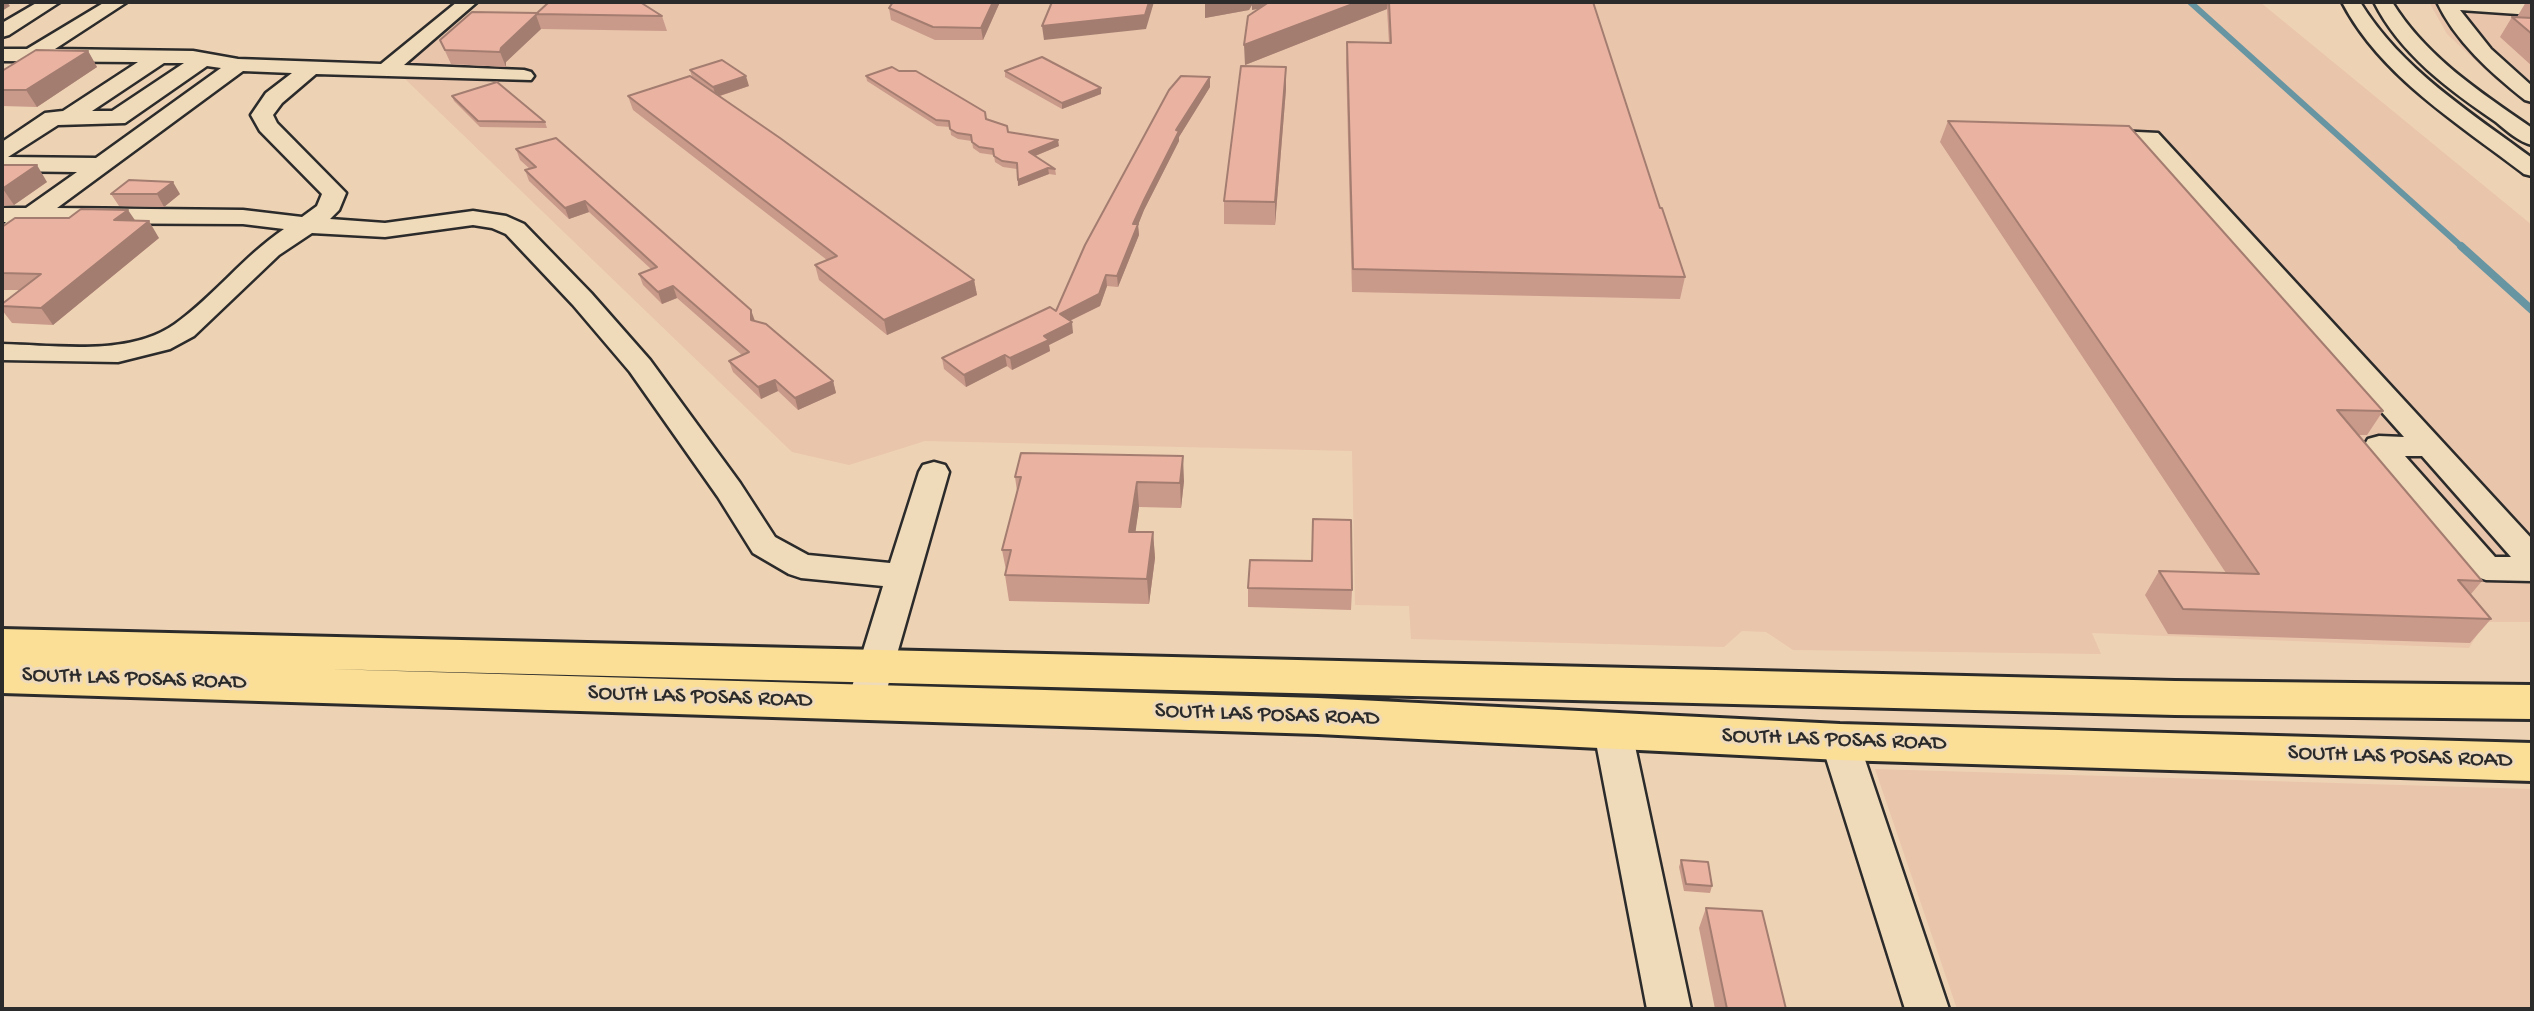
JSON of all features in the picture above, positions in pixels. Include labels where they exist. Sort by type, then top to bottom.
[{"type":"main road","name":"SOUTH LAS POSAS ROAD","points":[[2,645],[870,686],[1318,716],[1613,732],[1840,742],[2532,762]]},
{"type":"main road","name":"SOUTH LAS POSAS ROAD","points":[[2,676],[2532,702]]},
{"type":"main road","points":[[1840,742],[1841,729],[1849,721],[1868,716],[2153,716],[2175,698]]},
{"type":"street","points":[[2,31],[51,2]]},
{"type":"street","points":[[13,57],[118,2]]},
{"type":"street","points":[[385,71],[468,2]]},
{"type":"street","points":[[2351,2],[2378,42],[2415,77],[2532,169]]},
{"type":"street","points":[[2383,2],[2414,45],[2448,77],[2532,138]]},
{"type":"street","points":[[2446,2],[2532,9]]},
{"type":"street","points":[[2446,2],[2460,28],[2479,49],[2532,96]]},
{"type":"street","points":[[13,57],[161,56],[238,65],[310,69],[524,76]]},
{"type":"street","points":[[68,118],[161,56]]},
{"type":"street","points":[[2,152],[12,138],[53,118],[117,118],[203,59]]},
{"type":"street","points":[[2,237],[97,165],[238,65]]},
{"type":"street","points":[[2,352],[118,354],[160,343],[184,330],[270,250],[327,210],[334,193],[268,126],[262,115],[274,98],[310,69]]},
{"type":"street","points":[[2071,137],[2150,138],[2532,559]]},
{"type":"street","points":[[2,164],[97,165]]},
{"type":"street","points":[[2,215],[243,217],[307,225],[385,230],[473,218],[497,221],[515,229],[582,299],[640,366],[729,490],[764,545],[801,566],[851,573],[902,575]]},
{"type":"street","points":[[2431,447],[2379,446],[2486,568],[2532,569]]},
{"type":"street","points":[[870,686],[934,472]]},
{"type":"street","points":[[1613,732],[1669,1009]]},
{"type":"street","points":[[1840,742],[1927,1009]]},
{"type":"shaded area","points":[[482,2],[2260,2],[2532,225],[2532,622],[2485,622],[2469,648],[2092,633],[2101,654],[1793,650],[1766,632],[1742,631],[1724,647],[1411,639],[1409,606],[1355,605],[1352,451],[925,441],[849,465],[792,452],[404,78],[412,61]]},
{"type":"shaded area","points":[[2429,2],[2532,2],[2532,108],[2495,79],[2447,34]]},
{"type":"shaded area","points":[[1875,769],[2532,789],[2532,1009],[1957,1009]]},
{"type":"building","points":[[549,2],[640,2],[662,16],[536,14]]},
{"type":"building","points":[[893,2],[993,2],[981,28],[933,27],[889,8]]},
{"type":"building","points":[[1052,2],[1149,2],[1145,15],[1042,26]]},
{"type":"building","points":[[1269,2],[1358,2],[1244,45],[1248,16]]},
{"type":"building","points":[[1389,2],[1593,2],[1685,277],[1353,269],[1347,42],[1391,43]]},
{"type":"building","points":[[472,12],[538,13],[500,52],[445,50],[440,40]]},
{"type":"building","points":[[2512,17],[2532,18],[2532,34]]},
{"type":"building","points":[[36,50],[88,51],[26,90],[2,90],[2,71]]},
{"type":"building","points":[[1042,57],[1101,88],[1062,103],[1005,71]]},
{"type":"building","points":[[722,60],[746,76],[713,87],[690,70]]},
{"type":"building","points":[[1241,66],[1286,67],[1275,202],[1224,201]]},
{"type":"building","points":[[892,67],[899,71],[916,71],[985,112],[986,119],[1007,126],[1008,132],[1058,140],[1029,152],[1055,169],[1048,168],[1018,180],[1017,163],[1002,161],[994,156],[993,149],[979,147],[972,142],[971,135],[950,129],[949,121],[936,120],[866,76]]},
{"type":"building","points":[[690,76],[780,138],[974,280],[884,320],[815,265],[837,256],[628,96]]},
{"type":"building","points":[[1181,76],[1210,77],[1176,130],[1179,131],[1133,224],[1138,224],[1117,276],[1106,275],[1099,294],[1060,314],[1072,322],[1044,336],[1049,340],[1010,358],[1005,355],[964,375],[942,358],[1050,307],[1056,311],[1085,245],[1169,90]]},
{"type":"building","points":[[497,82],[545,122],[478,121],[452,96]]},
{"type":"building","points":[[1948,121],[2129,126],[2383,411],[2337,410],[2482,581],[2458,580],[2491,619],[2183,609],[2159,571],[2259,574]]},
{"type":"building","points":[[556,138],[751,310],[751,320],[766,324],[833,381],[795,398],[775,380],[758,387],[729,361],[749,352],[673,286],[658,292],[639,274],[657,267],[585,201],[565,208],[525,170],[536,167],[516,149]]},
{"type":"building","points":[[2,165],[37,165],[2,189]]},
{"type":"building","points":[[129,180],[173,182],[157,194],[111,194]]},
{"type":"building","points":[[81,209],[128,210],[114,220],[149,221],[41,308],[2,306],[41,274],[2,273],[2,227],[15,218],[69,218]]},
{"type":"building","points":[[1021,453],[1183,456],[1180,483],[1137,482],[1129,532],[1153,532],[1147,579],[1005,575],[1011,550],[1002,550],[1021,477],[1015,477]]},
{"type":"building","points":[[1313,519],[1351,520],[1352,590],[1248,588],[1250,560],[1312,561]]},
{"type":"building","points":[[1681,860],[1708,862],[1712,886],[1686,884]]},
{"type":"building","points":[[1706,908],[1762,911],[1786,1009],[1727,1009]]},
{"type":"waterway","points":[[2190,2],[2463,248]]},
{"type":"waterway","points":[[2461,246],[2532,310]]}]
